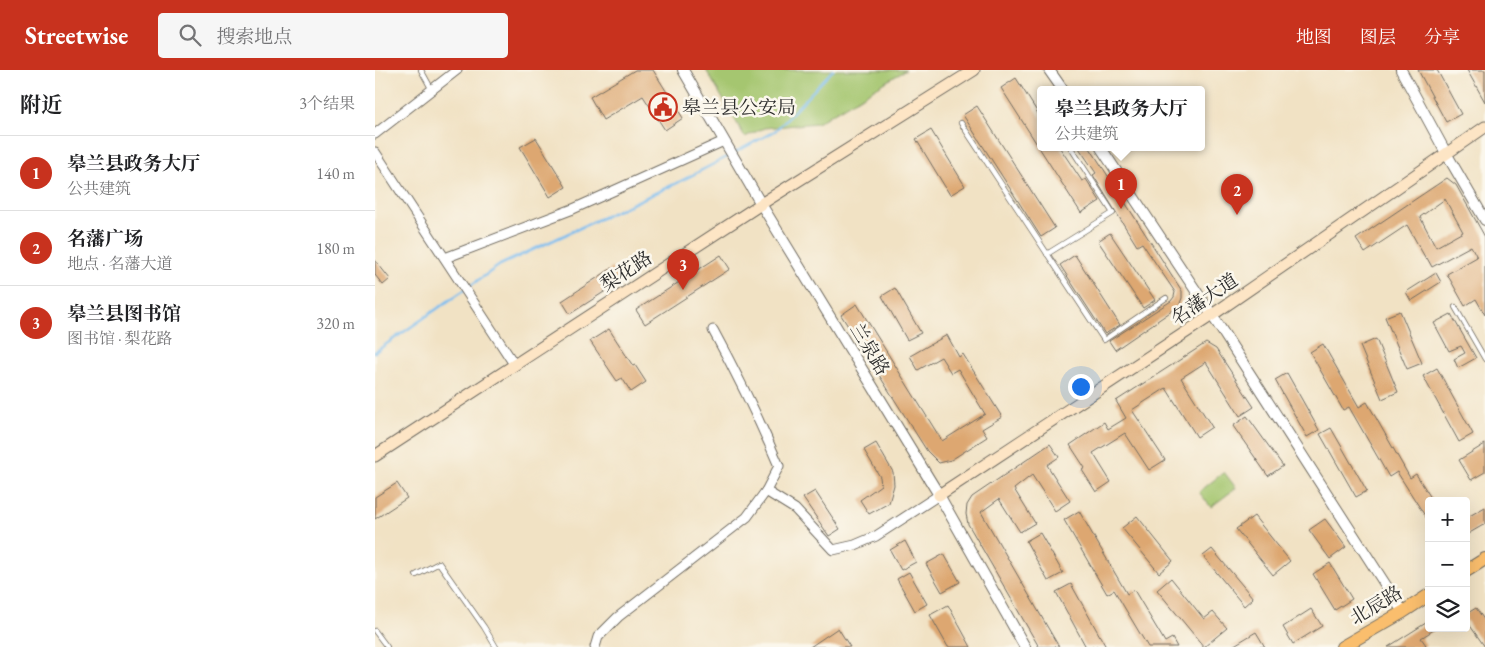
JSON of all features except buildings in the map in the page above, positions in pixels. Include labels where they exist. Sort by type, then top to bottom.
[{"type":"main road","name":"梨花路","points":[[375,456],[761,204],[974,70]]},
{"type":"main road","name":"名藩大道","points":[[939,495],[1211,315],[1485,127]]},
{"type":"main road","points":[[1470,568],[1485,559]]},
{"type":"main road","name":"北辰路","points":[[1342,647],[1425,598]]},
{"type":"street","points":[[375,134],[457,70]]},
{"type":"street","name":"兰泉路","points":[[683,70],[761,204],[939,495],[1025,647]]},
{"type":"street","points":[[1049,70],[1060,86]]},
{"type":"street","points":[[1401,70],[1446,154],[1485,220]]},
{"type":"street","points":[[445,258],[573,209],[726,144]]},
{"type":"street","points":[[1103,151],[1403,612]]},
{"type":"street","points":[[375,152],[514,364]]},
{"type":"street","points":[[595,647],[598,637],[619,617],[747,517],[766,491],[779,466],[763,428],[713,330]]},
{"type":"street","points":[[766,491],[795,509],[833,550],[855,546],[875,536],[939,495]]},
{"type":"lane","points":[[421,70],[432,90]]},
{"type":"lane","points":[[961,123],[1104,340],[1166,298]]},
{"type":"lane","points":[[1047,254],[1113,213],[1073,151]]},
{"type":"lane","points":[[1455,307],[1485,359]]},
{"type":"lane","points":[[416,575],[439,563],[484,626],[496,647]]},
{"type":"lane","points":[[375,631],[387,647]]},
{"type":"green space","points":[[706,70],[906,70],[817,123],[764,128],[745,137]]},
{"type":"green space","points":[[1224,472],[1236,488],[1211,507],[1199,492]]},
{"type":"waterway","points":[[734,153],[775,131],[833,70]]},
{"type":"waterway","points":[[375,352],[500,265],[679,182],[729,156]]},
{"type":"place","name":"皋兰县公安局","points":[[663,107]]},
{"type":"place","name":"皋兰县政务大厅","points":[[1121,209]]},
{"type":"place","name":"名藩广场","points":[[1237,215]]},
{"type":"place","name":"皋兰县图书馆","points":[[683,290]]}]
